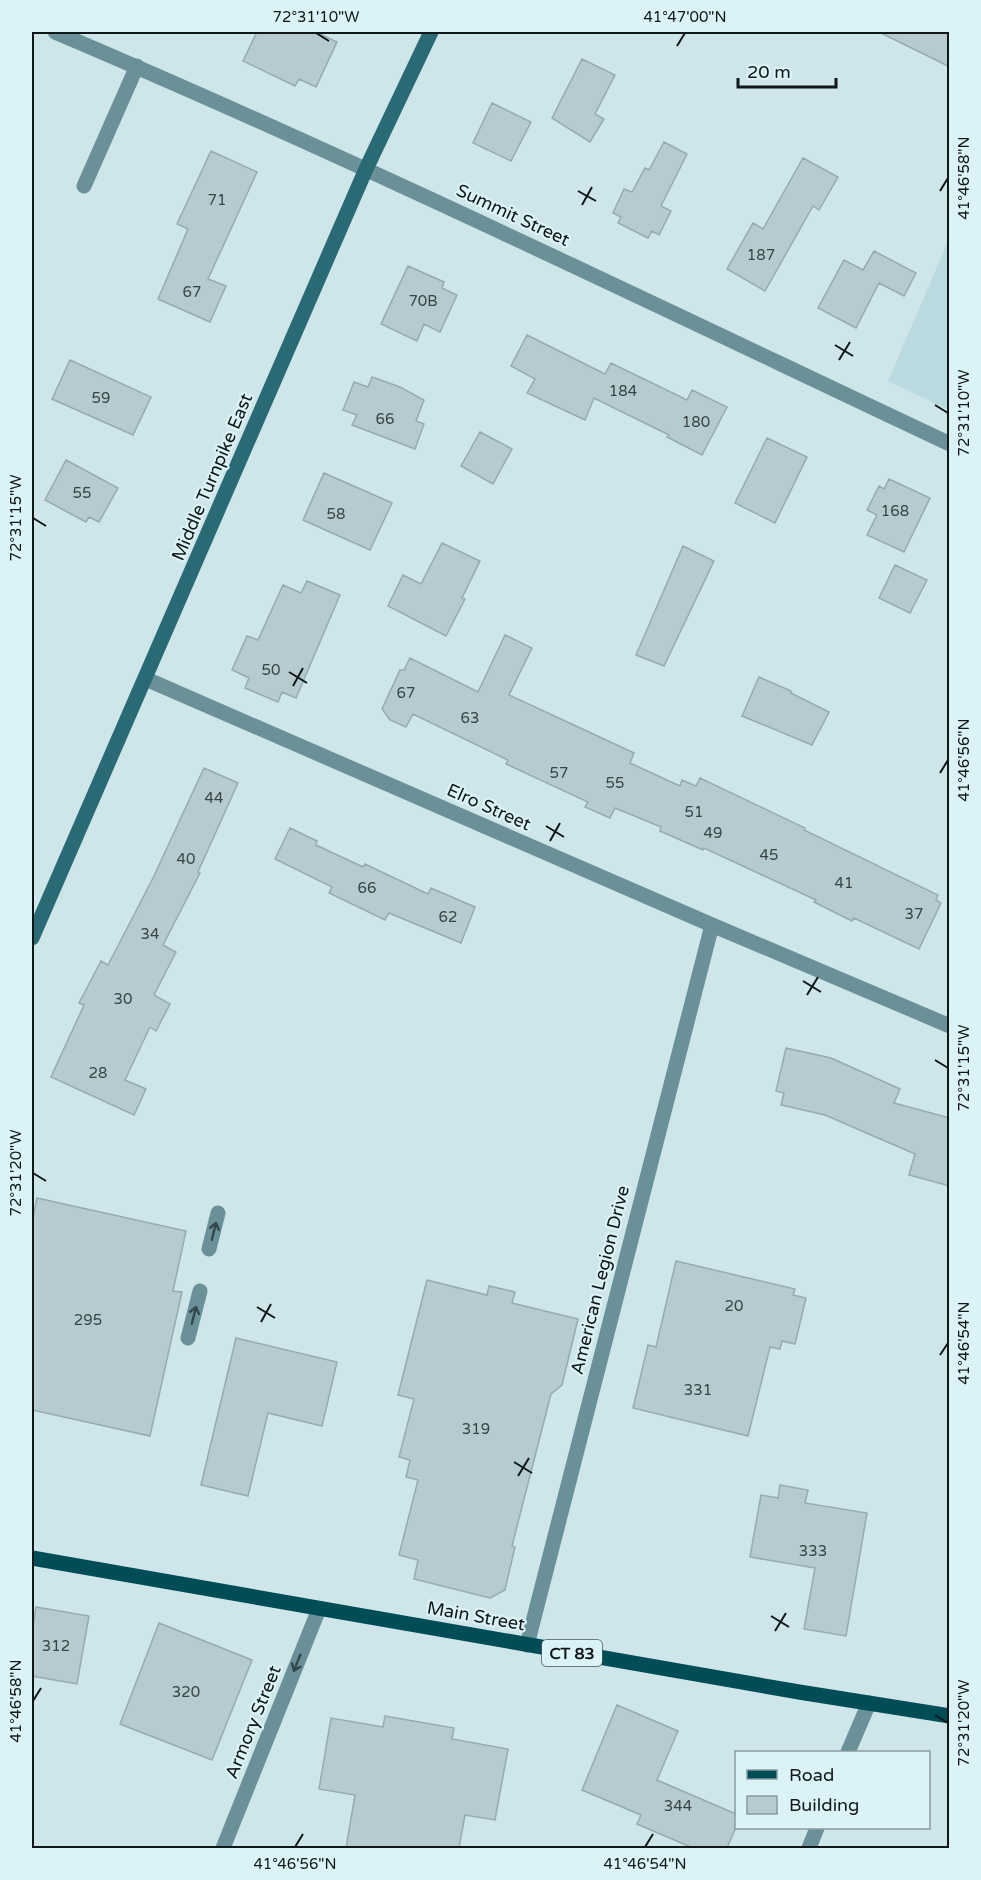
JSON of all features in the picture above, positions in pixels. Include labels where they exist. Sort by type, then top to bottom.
[{"type":"main road","name":"Middle Turnpike East","points":[[32,938],[366,169],[431,32]]},
{"type":"main road","name":"Main Street","points":[[32,1558],[950,1716]]},
{"type":"street","name":"Summit Street","points":[[55,32],[137,66],[366,169],[570,263],[950,444]]},
{"type":"street","points":[[84,186],[137,66]]},
{"type":"street","name":"Elro Street","points":[[146,679],[950,1026]]},
{"type":"street","name":"American Legion Drive","points":[[527,1645],[712,925]]},
{"type":"street","points":[[209,1249],[218,1213]]},
{"type":"street","points":[[188,1338],[200,1291]]},
{"type":"street","name":"Armory Street","points":[[223,1848],[319,1609]]},
{"type":"street","points":[[848,1751],[869,1703]]},
{"type":"street","points":[[808,1848],[816,1829]]},
{"type":"shaded area","points":[[949,239],[950,410],[888,381]]},
{"type":"building","points":[[257,32],[316,32],[337,42],[316,87],[299,79],[295,86],[243,61]]},
{"type":"building","points":[[879,32],[950,32],[950,67]]},
{"type":"building","points":[[582,59],[615,75],[595,114],[604,119],[590,142],[552,118]]},
{"type":"building","points":[[492,103],[531,122],[511,161],[473,143]]},
{"type":"building","points":[[664,142],[687,154],[661,206],[671,211],[659,235],[652,231],[648,238],[618,223],[621,217],[613,213],[624,189],[632,192],[645,168],[649,170]]},
{"type":"building","points":[[211,151],[257,172],[208,279],[226,286],[210,322],[158,299],[188,229],[177,224]]},
{"type":"building","points":[[803,158],[838,177],[819,210],[813,206],[765,291],[727,269],[753,223],[763,229]]},
{"type":"building","points":[[874,251],[916,273],[904,296],[879,283],[856,328],[818,308],[844,260],[863,270]]},
{"type":"building","points":[[408,266],[444,282],[442,288],[457,295],[440,332],[424,324],[417,341],[381,324]]},
{"type":"building","points":[[527,335],[605,374],[611,363],[687,400],[692,390],[727,407],[702,455],[667,437],[669,435],[594,398],[585,420],[527,393],[535,379],[511,366]]},
{"type":"building","points":[[70,360],[151,397],[133,435],[52,399]]},
{"type":"building","points":[[372,377],[400,387],[424,400],[416,421],[424,424],[415,449],[352,425],[357,415],[343,410],[354,382],[368,387]]},
{"type":"building","points":[[480,432],[512,449],[493,484],[461,466]]},
{"type":"building","points":[[767,438],[807,457],[775,523],[735,503]]},
{"type":"building","points":[[66,460],[118,488],[99,522],[89,517],[86,522],[45,500]]},
{"type":"building","points":[[324,473],[392,503],[370,550],[303,520]]},
{"type":"building","points":[[889,479],[930,498],[904,552],[867,535],[877,515],[867,510],[879,486],[884,489]]},
{"type":"building","points":[[442,543],[480,561],[462,598],[465,599],[446,636],[388,606],[403,575],[421,584]]},
{"type":"building","points":[[683,546],[714,561],[664,666],[636,655]]},
{"type":"building","points":[[895,565],[927,580],[910,613],[879,598]]},
{"type":"building","points":[[307,581],[340,595],[296,698],[282,692],[278,702],[245,688],[249,678],[232,670],[247,636],[258,640],[283,585],[301,593]]},
{"type":"building","points":[[505,635],[532,648],[509,695],[634,753],[630,763],[680,786],[682,780],[696,786],[700,778],[938,895],[936,900],[941,903],[919,949],[854,918],[852,921],[814,902],[816,900],[704,848],[703,850],[660,831],[661,827],[615,808],[610,818],[585,807],[588,802],[506,764],[508,760],[413,714],[406,727],[390,720],[382,709],[400,670],[404,670],[410,658],[478,692]]},
{"type":"building","points":[[759,677],[829,712],[812,745],[742,716]]},
{"type":"building","points":[[204,768],[238,783],[198,872],[200,873],[163,945],[176,952],[154,995],[170,1004],[156,1031],[150,1027],[125,1080],[146,1089],[134,1115],[51,1077],[84,1005],[79,1003],[101,961],[108,965],[153,878]]},
{"type":"building","points":[[290,828],[317,841],[316,845],[363,867],[365,864],[428,894],[431,888],[475,907],[461,943],[389,913],[385,920],[329,893],[332,887],[275,859]]},
{"type":"building","points":[[786,1048],[831,1058],[900,1089],[894,1103],[950,1118],[950,1186],[909,1175],[915,1154],[825,1115],[781,1105],[784,1093],[776,1091]]},
{"type":"building","points":[[37,1198],[186,1231],[173,1291],[182,1292],[150,1436],[32,1410],[32,1221]]},
{"type":"building","points":[[676,1261],[795,1289],[793,1295],[806,1298],[795,1344],[782,1341],[780,1349],[770,1347],[748,1436],[633,1408],[648,1345],[656,1347]]},
{"type":"building","points":[[427,1280],[487,1295],[489,1286],[515,1292],[512,1303],[578,1319],[562,1385],[551,1394],[512,1546],[515,1547],[505,1590],[490,1598],[414,1579],[418,1560],[399,1555],[418,1480],[406,1477],[410,1460],[399,1457],[414,1399],[398,1395]]},
{"type":"building","points":[[236,1338],[337,1362],[322,1426],[268,1413],[248,1496],[201,1485]]},
{"type":"building","points":[[780,1485],[808,1490],[805,1503],[867,1513],[846,1636],[804,1629],[815,1568],[750,1557],[761,1495],[778,1498]]},
{"type":"building","points":[[36,1607],[89,1616],[77,1684],[32,1676],[32,1632]]},
{"type":"building","points":[[159,1623],[252,1660],[212,1760],[120,1724]]},
{"type":"building","points":[[617,1705],[678,1731],[657,1780],[735,1814],[735,1829],[727,1848],[693,1848],[637,1824],[641,1815],[582,1790]]},
{"type":"building","points":[[385,1716],[454,1728],[452,1739],[508,1749],[495,1820],[465,1815],[459,1848],[346,1848],[355,1795],[319,1789],[331,1718],[383,1727]]}]
